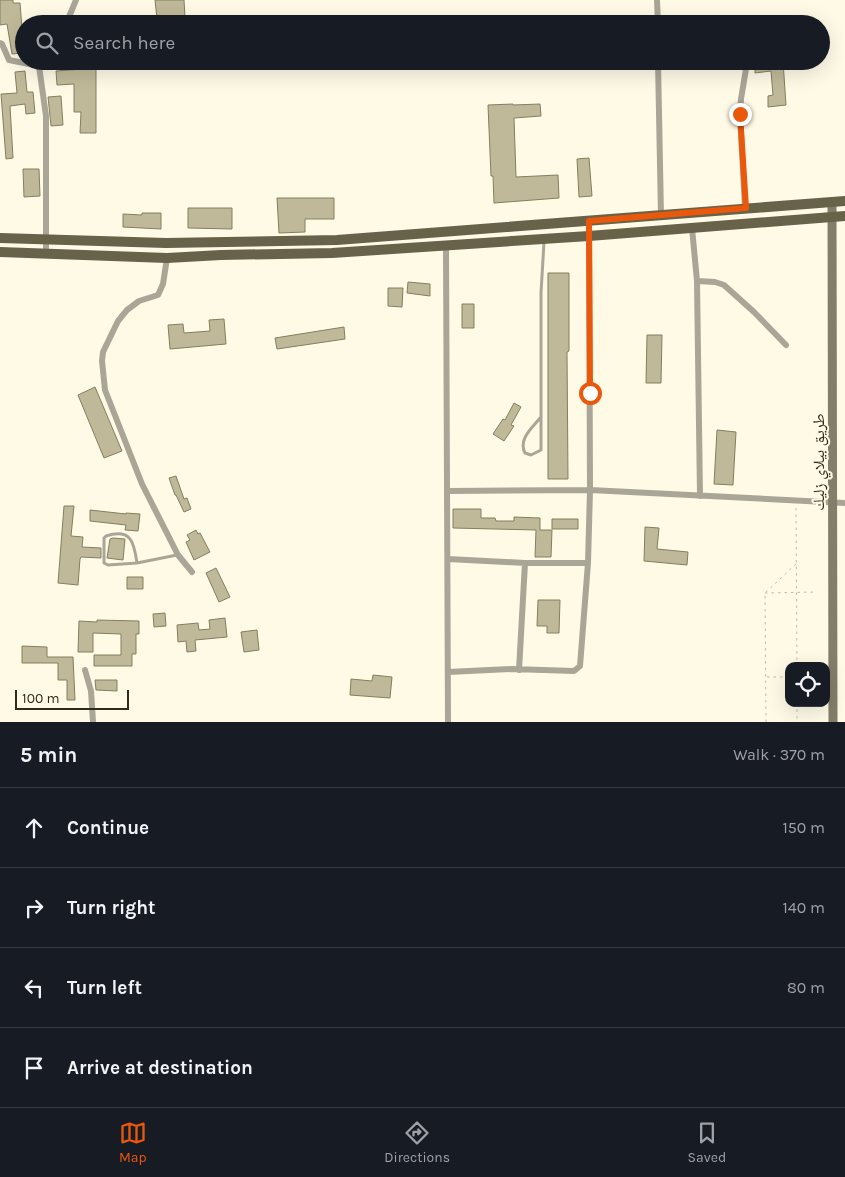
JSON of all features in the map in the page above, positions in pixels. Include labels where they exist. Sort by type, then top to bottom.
[{"type":"main road","points":[[0,238],[166,242],[278,242],[416,235],[845,201]]},
{"type":"main road","points":[[0,252],[166,258],[221,255],[332,254],[845,216]]},
{"type":"main road","points":[[416,235],[417,247]]},
{"type":"street","points":[[70,15],[76,0]]},
{"type":"street","points":[[657,0],[658,15]]},
{"type":"street","points":[[0,43],[9,60],[15,61]]},
{"type":"street","points":[[42,70],[46,116],[46,254]]},
{"type":"street","points":[[658,70],[661,216]]},
{"type":"street","points":[[746,70],[740,114],[746,208]]},
{"type":"street","name":"طريق بيلاي زليك","points":[[832,202],[833,722]]},
{"type":"street","points":[[448,672],[574,671],[580,666],[588,563],[590,490],[589,221]]},
{"type":"street","points":[[692,228],[697,281],[700,496]]},
{"type":"street","points":[[446,246],[448,722]]},
{"type":"street","points":[[166,258],[166,274],[162,290],[158,294],[139,301],[126,310],[118,321],[103,352],[102,371],[105,390],[142,484],[178,555],[192,572]]},
{"type":"street","points":[[697,281],[715,282],[724,285],[786,345]]},
{"type":"street","points":[[448,491],[590,490],[845,503]]},
{"type":"street","points":[[448,559],[525,563],[588,563]]},
{"type":"street","points":[[519,670],[525,563]]},
{"type":"street","points":[[85,670],[91,691],[93,722]]},
{"type":"lane","points":[[541,417],[523,439],[522,447],[525,453],[531,455],[541,450],[541,417],[541,294],[545,239]]},
{"type":"lane","points":[[138,563],[134,546],[127,535],[106,536],[104,538],[105,564],[138,563],[178,555]]},
{"type":"path","points":[[796,502],[797,662]]},
{"type":"path","points":[[766,722],[765,593],[796,564]]},
{"type":"path","points":[[765,593],[817,592]]},
{"type":"path","points":[[766,677],[785,677]]},
{"type":"path","points":[[797,707],[797,722]]},
{"type":"building","points":[[0,0],[13,0],[13,3],[20,3],[21,15],[15,15],[15,54],[12,54],[7,24],[0,25]]},
{"type":"building","points":[[155,0],[184,0],[185,15],[157,15]]},
{"type":"building","points":[[96,70],[96,133],[80,133],[81,112],[74,112],[74,84],[57,85],[56,71]]},
{"type":"building","points":[[755,70],[784,70],[786,105],[768,107],[768,96],[773,95],[771,71],[755,73]]},
{"type":"building","points":[[25,71],[27,92],[33,92],[35,113],[26,114],[25,104],[10,106],[13,158],[6,159],[1,94],[17,93],[15,72]]},
{"type":"building","points":[[61,96],[63,125],[51,126],[48,97]]},
{"type":"building","points":[[540,104],[541,116],[514,118],[516,177],[558,175],[559,198],[494,203],[488,105]]},
{"type":"building","points":[[589,158],[592,196],[579,197],[577,159]]},
{"type":"building","points":[[23,169],[39,169],[40,196],[24,197]]},
{"type":"building","points":[[277,198],[334,198],[334,219],[305,219],[305,232],[279,233]]},
{"type":"building","points":[[188,208],[232,208],[232,229],[188,228]]},
{"type":"building","points":[[142,213],[161,213],[161,229],[123,227],[123,214],[142,215]]},
{"type":"building","points":[[548,273],[569,273],[569,351],[567,352],[568,479],[548,479]]},
{"type":"building","points":[[408,282],[430,284],[430,296],[407,293]]},
{"type":"building","points":[[388,288],[403,288],[402,307],[388,306]]},
{"type":"building","points":[[462,304],[474,304],[474,328],[462,328]]},
{"type":"building","points":[[224,319],[226,344],[170,349],[168,325],[183,324],[184,333],[210,331],[209,320]]},
{"type":"building","points":[[344,327],[345,339],[277,349],[275,338]]},
{"type":"building","points":[[647,335],[662,335],[661,383],[646,383]]},
{"type":"building","points":[[95,387],[122,451],[104,458],[78,395]]},
{"type":"building","points":[[514,403],[521,407],[511,425],[514,426],[504,441],[493,434],[503,419],[505,420]]},
{"type":"building","points":[[717,430],[736,432],[733,485],[714,484]]},
{"type":"building","points":[[176,476],[184,499],[187,498],[191,509],[184,512],[169,478]]},
{"type":"building","points":[[64,506],[74,506],[71,536],[83,537],[82,547],[101,548],[101,558],[81,557],[78,585],[58,583]]},
{"type":"building","points":[[453,509],[481,509],[481,518],[495,518],[496,521],[514,521],[514,517],[540,518],[540,530],[552,530],[551,557],[535,557],[536,530],[453,528]]},
{"type":"building","points":[[90,510],[140,514],[138,531],[125,530],[126,525],[90,521]]},
{"type":"building","points":[[552,519],[578,519],[578,529],[552,529]]},
{"type":"building","points":[[645,527],[659,528],[657,549],[688,552],[687,565],[644,561]]},
{"type":"building","points":[[196,530],[198,534],[200,533],[210,552],[194,560],[186,542],[190,540],[187,535]]},
{"type":"building","points":[[110,539],[125,539],[123,560],[107,558]]},
{"type":"building","points":[[216,568],[230,597],[219,602],[206,573]]},
{"type":"building","points":[[127,577],[143,577],[143,589],[127,589]]},
{"type":"building","points":[[538,600],[560,600],[559,633],[547,633],[547,626],[537,626]]},
{"type":"building","points":[[165,613],[166,626],[154,627],[153,614]]},
{"type":"building","points":[[225,618],[227,637],[195,640],[196,651],[187,652],[186,641],[178,642],[177,625],[198,623],[199,630],[210,629],[209,620]]},
{"type":"building","points":[[97,620],[139,621],[139,634],[136,634],[136,654],[132,654],[132,666],[94,666],[94,655],[121,655],[121,634],[93,633],[93,652],[78,652],[79,621],[97,622]]},
{"type":"building","points":[[257,630],[259,650],[244,652],[241,632]]},
{"type":"building","points":[[22,646],[47,647],[47,657],[73,657],[75,700],[67,700],[67,680],[58,680],[58,663],[22,663]]},
{"type":"building","points":[[373,675],[392,677],[390,698],[350,695],[351,679],[372,681]]},
{"type":"building","points":[[95,680],[117,680],[117,691],[96,690]]},
{"type":"route","points":[[590,393],[589,221],[746,208],[740,114]]}]
